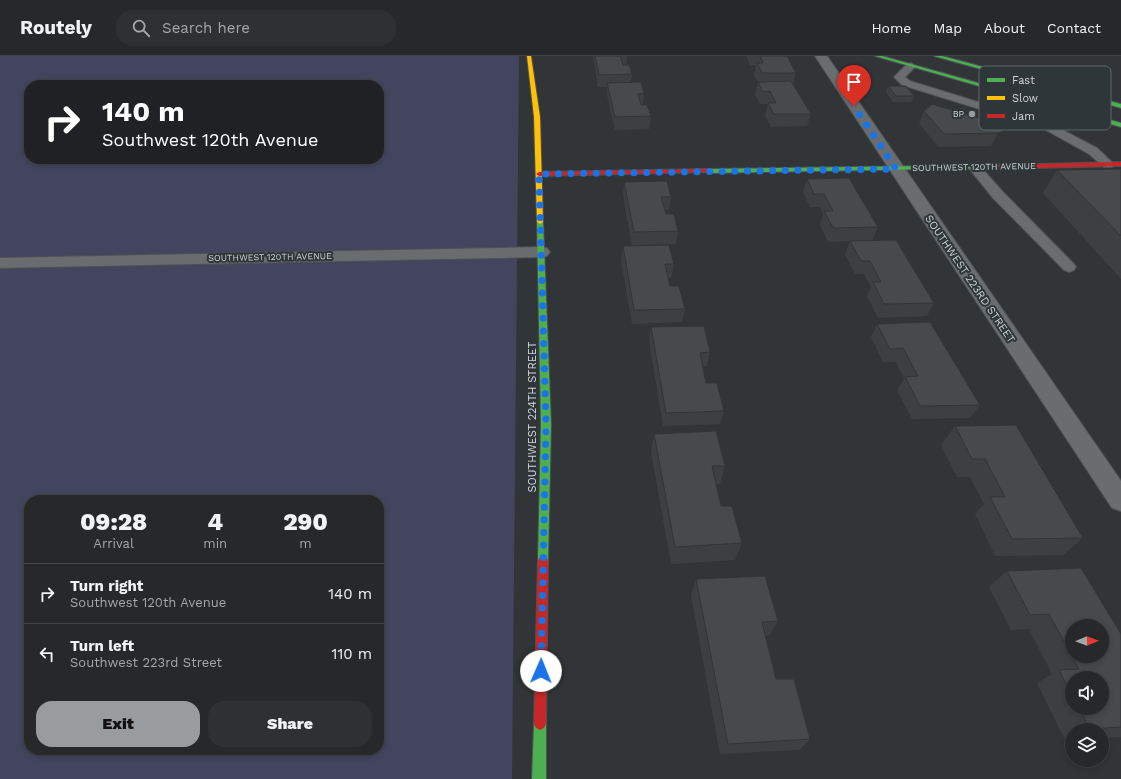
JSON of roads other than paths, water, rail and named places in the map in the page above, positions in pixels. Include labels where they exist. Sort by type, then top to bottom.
[{"type":"main road","name":"SOUTHWEST 224TH STREET","points":[[529,56],[537,118],[546,424],[539,779]]},
{"type":"main road","points":[[877,56],[979,85]]},
{"type":"main road","points":[[936,56],[979,68]]},
{"type":"main road","points":[[1111,103],[1121,106]]},
{"type":"main road","name":"SOUTHWEST 120TH AVENUE","points":[[539,174],[1121,164]]},
{"type":"street","name":"SOUTHWEST 223RD STREET","points":[[821,56],[1121,501]]},
{"type":"street","name":"SOUTHWEST 120TH AVENUE","points":[[0,262],[540,252]]},
{"type":"lane","points":[[912,66],[899,77],[906,84],[979,106]]},
{"type":"lane","points":[[1054,130],[1093,151],[1108,164]]},
{"type":"lane","points":[[974,167],[998,195],[1069,266]]},
{"type":"place","name":"BP","points":[[972,114]]}]
